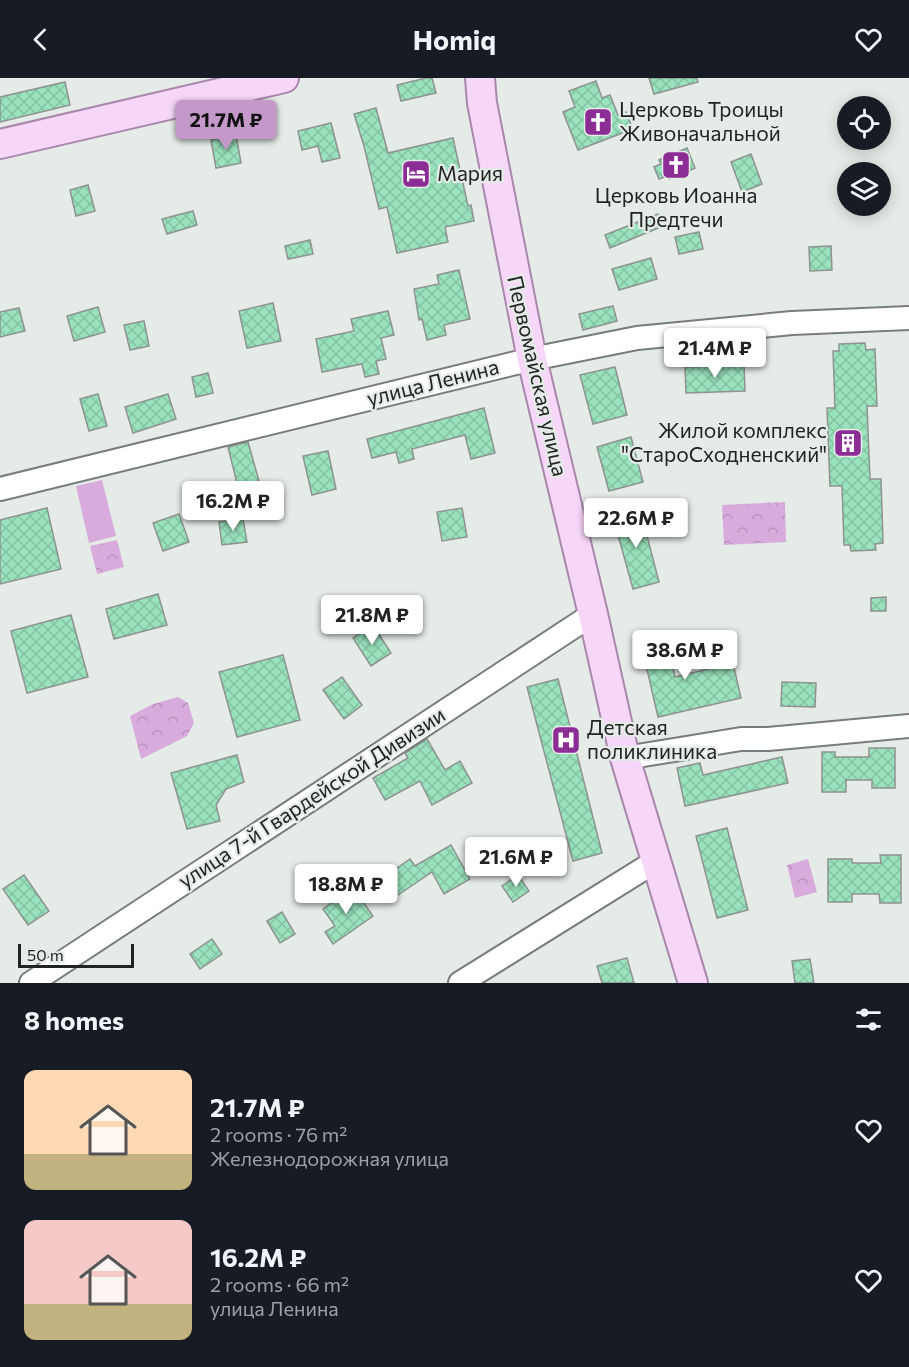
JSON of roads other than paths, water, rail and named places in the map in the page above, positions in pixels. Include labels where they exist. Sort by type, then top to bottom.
[{"type":"main road","points":[[0,144],[284,78]]},
{"type":"main road","name":"Первомайская улица","points":[[480,78],[482,103],[532,359],[625,758],[693,983]]},
{"type":"street","name":"улица Ленина","points":[[0,489],[532,359],[637,338],[792,322],[909,318]]},
{"type":"street","name":"улица 7-й Гвардейской Дивизии","points":[[31,983],[593,614]]},
{"type":"street","points":[[625,758],[741,739],[768,739],[909,726]]},
{"type":"street","points":[[460,983],[656,861]]},
{"type":"place","name":"Церковь Троицы Живоначальной","points":[[598,122]]},
{"type":"place","name":"Церковь Иоанна Предтечи","points":[[676,165]]},
{"type":"place","name":"Мария","points":[[416,174]]},
{"type":"place","name":"Жилой комплекс \"СтароСходненский\"","points":[[848,443]]},
{"type":"place","name":"Детская поликлиника","points":[[566,740]]}]
